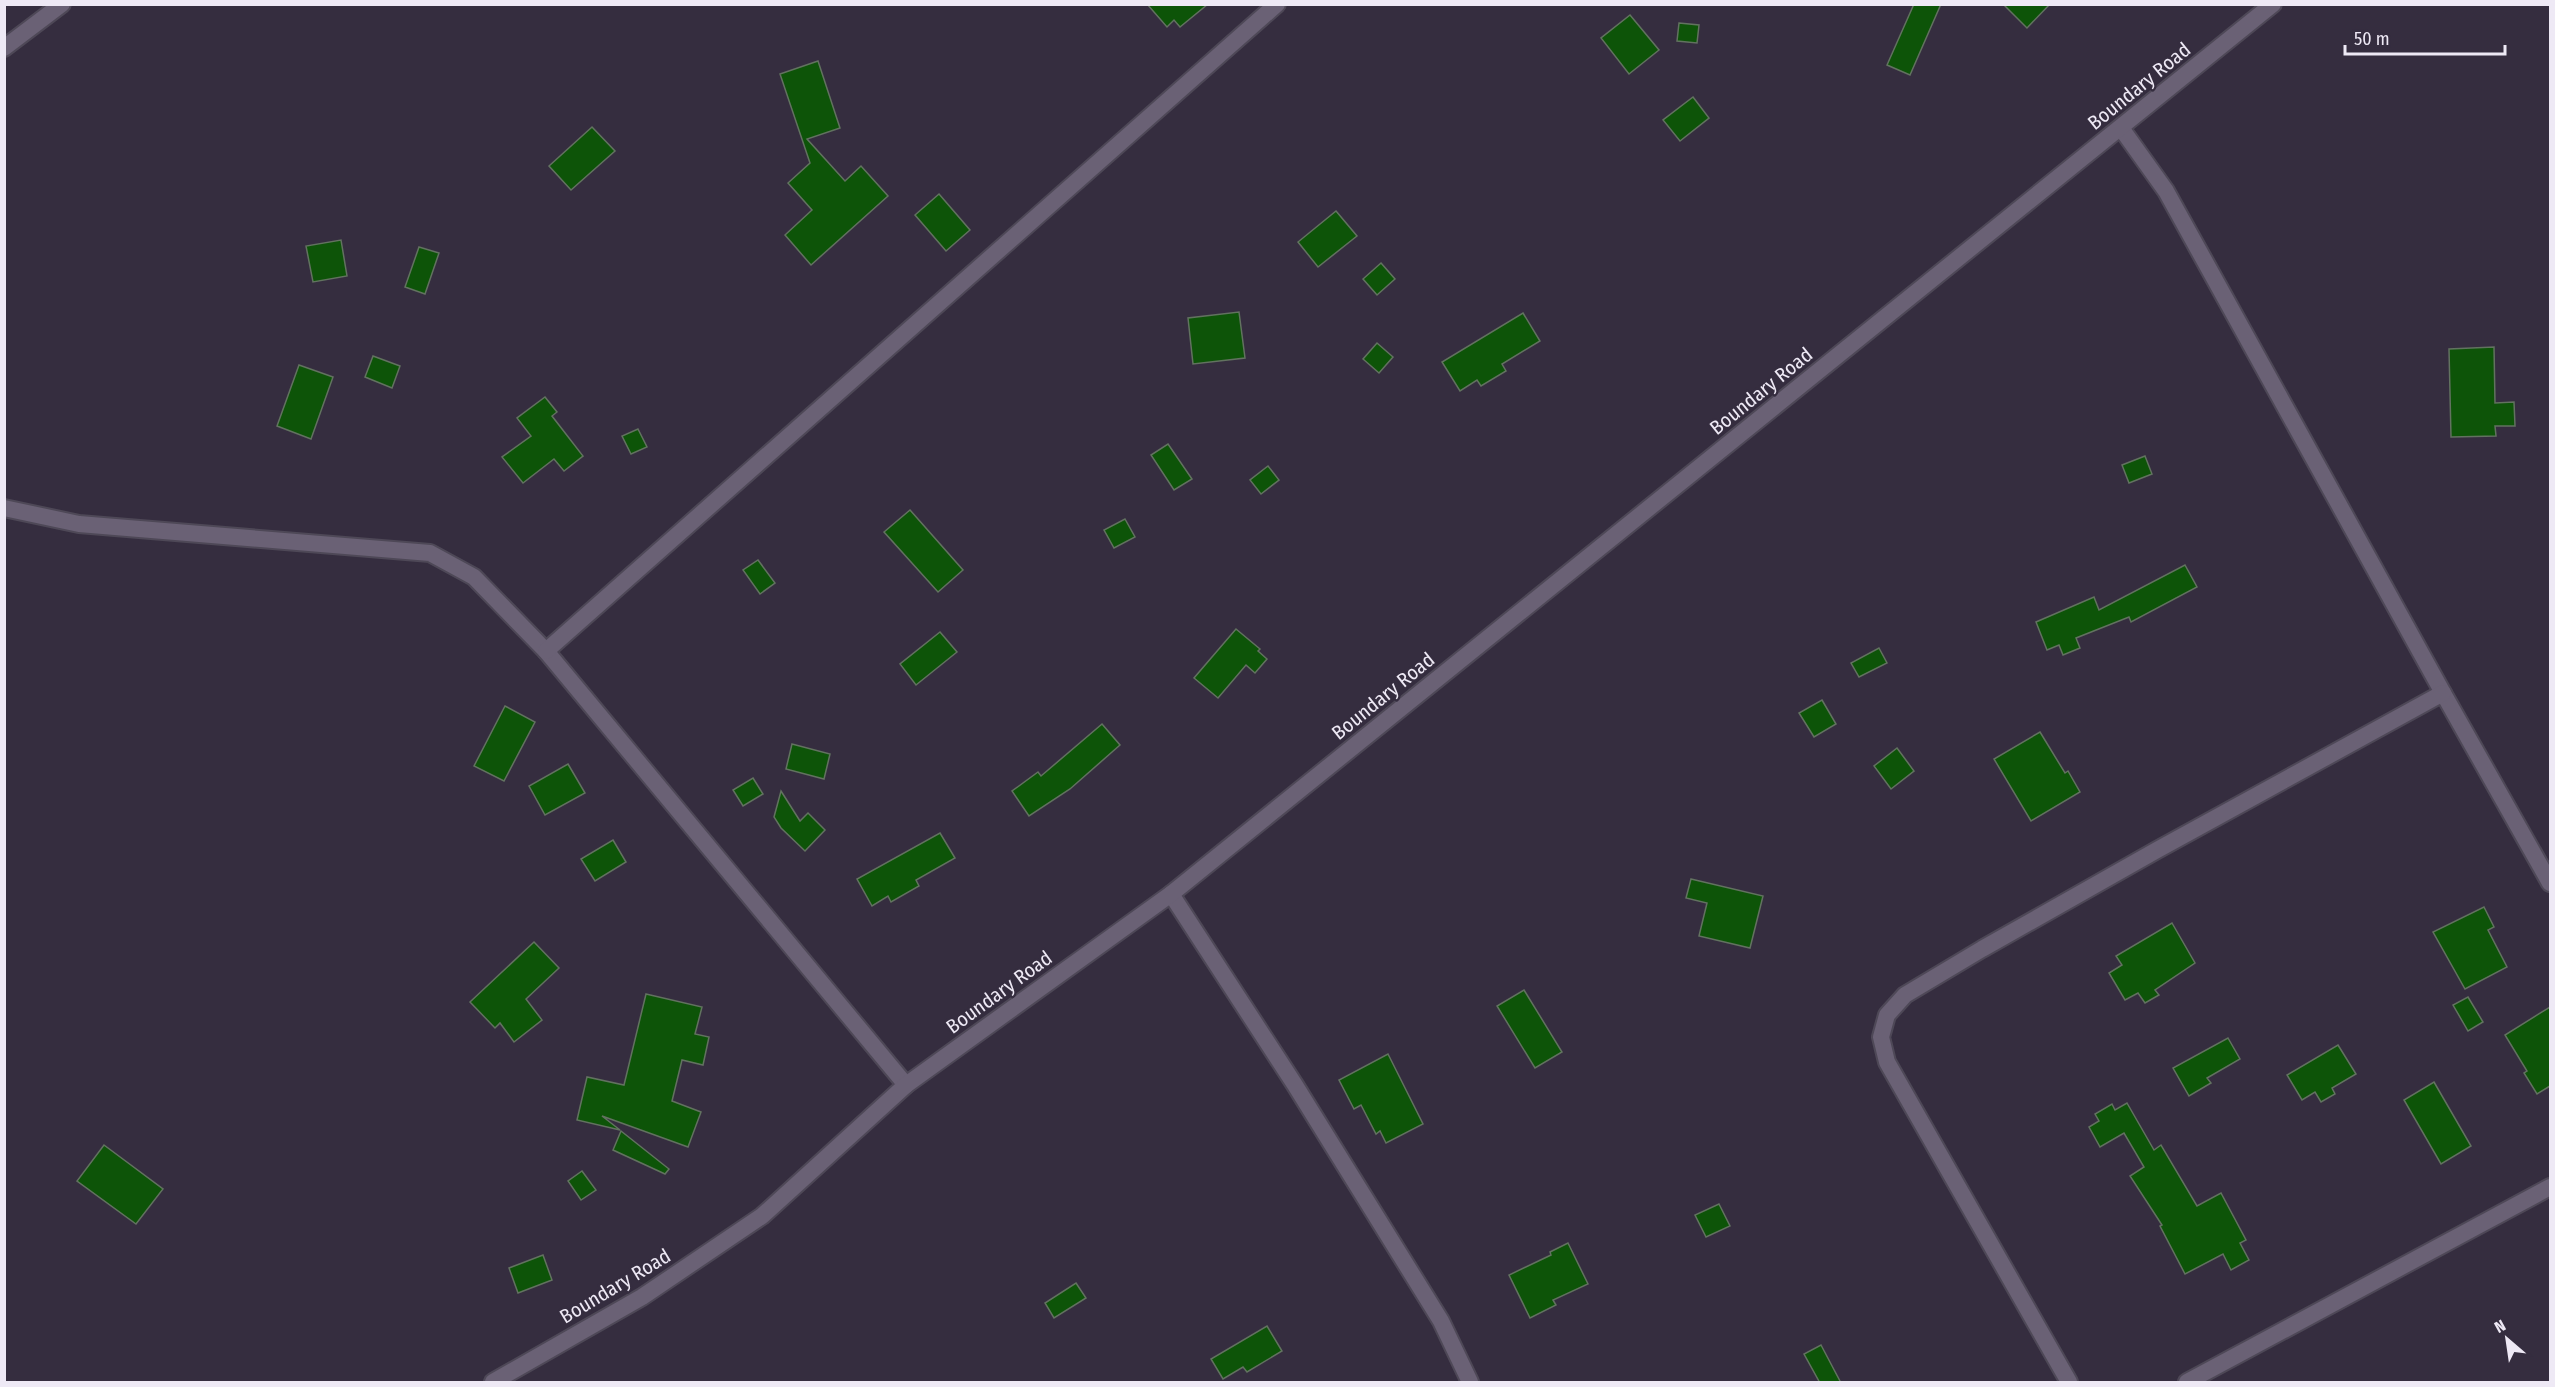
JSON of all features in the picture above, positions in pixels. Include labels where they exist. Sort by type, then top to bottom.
[{"type":"street","points":[[4,48],[62,4]]},
{"type":"street","points":[[546,651],[1277,4]]},
{"type":"street","name":"Boundary Road","points":[[493,1383],[642,1297],[762,1216],[906,1085],[1171,894],[2273,4]]},
{"type":"street","points":[[2121,128],[2166,191],[2550,883]]},
{"type":"street","points":[[4,508],[79,524],[430,553],[474,577],[546,651],[906,1085]]},
{"type":"street","points":[[2069,1383],[1887,1062],[1881,1037],[1887,1015],[1905,995],[1982,949],[2443,693]]},
{"type":"street","points":[[1171,894],[1295,1085],[1441,1321],[1470,1383]]},
{"type":"street","points":[[2187,1383],[2550,1187]]},
{"type":"building","points":[[1147,4],[1208,4],[1180,27],[1174,20],[1167,27]]},
{"type":"building","points":[[1914,4],[1941,4],[1910,75],[1887,65]]},
{"type":"building","points":[[2003,4],[2050,4],[2027,28]]},
{"type":"building","points":[[1630,15],[1659,50],[1629,74],[1601,38]]},
{"type":"building","points":[[1679,23],[1699,25],[1697,43],[1677,41]]},
{"type":"building","points":[[818,61],[840,128],[807,139],[845,181],[861,166],[888,196],[811,265],[785,235],[812,210],[788,183],[810,163],[780,74]]},
{"type":"building","points":[[1693,97],[1709,118],[1680,141],[1663,120]]},
{"type":"building","points":[[592,127],[615,151],[571,190],[549,166]]},
{"type":"building","points":[[939,194],[970,230],[946,251],[915,215]]},
{"type":"building","points":[[1336,211],[1357,236],[1318,267],[1298,242]]},
{"type":"building","points":[[341,240],[347,276],[313,282],[306,246]]},
{"type":"building","points":[[419,247],[439,253],[425,294],[405,287]]},
{"type":"building","points":[[1381,263],[1395,279],[1377,295],[1363,279]]},
{"type":"building","points":[[1239,312],[1245,358],[1193,364],[1188,318]]},
{"type":"building","points":[[1523,313],[1540,341],[1502,364],[1506,371],[1481,386],[1477,380],[1460,391],[1442,362]]},
{"type":"building","points":[[1377,343],[1393,357],[1379,373],[1363,359]]},
{"type":"building","points":[[2494,347],[2495,403],[2514,402],[2515,426],[2495,426],[2496,436],[2451,437],[2449,349]]},
{"type":"building","points":[[373,356],[400,366],[392,388],[365,377]]},
{"type":"building","points":[[299,365],[333,377],[311,439],[277,426]]},
{"type":"building","points":[[545,397],[557,412],[552,416],[583,456],[564,471],[554,459],[523,483],[502,457],[531,436],[517,418]]},
{"type":"building","points":[[638,429],[647,447],[631,454],[622,436]]},
{"type":"building","points":[[1168,444],[1192,479],[1174,490],[1151,455]]},
{"type":"building","points":[[2145,456],[2152,474],[2129,483],[2122,465]]},
{"type":"building","points":[[1268,466],[1279,480],[1261,494],[1250,480]]},
{"type":"building","points":[[910,510],[963,570],[938,592],[884,532]]},
{"type":"building","points":[[1125,519],[1135,537],[1114,548],[1104,530]]},
{"type":"building","points":[[758,560],[775,583],[760,594],[743,570]]},
{"type":"building","points":[[2185,565],[2197,587],[2131,622],[2129,617],[2076,638],[2080,648],[2063,655],[2059,645],[2047,650],[2036,622],[2094,597],[2099,610]]},
{"type":"building","points":[[1236,629],[1260,649],[1258,651],[1267,659],[1255,673],[1246,665],[1218,698],[1194,678]]},
{"type":"building","points":[[940,632],[957,652],[916,685],[900,664]]},
{"type":"building","points":[[1879,648],[1887,663],[1859,677],[1851,663]]},
{"type":"building","points":[[1822,700],[1836,724],[1814,737],[1799,713]]},
{"type":"building","points":[[505,706],[535,722],[504,781],[474,766]]},
{"type":"building","points":[[1102,724],[1120,745],[1070,789],[1029,816],[1012,791],[1038,772],[1041,776]]},
{"type":"building","points":[[2040,732],[2065,773],[2068,771],[2080,792],[2031,821],[1994,759]]},
{"type":"building","points":[[792,744],[830,754],[824,779],[786,769]]},
{"type":"building","points":[[1897,748],[1914,771],[1891,789],[1874,766]]},
{"type":"building","points":[[568,764],[585,793],[545,815],[529,786]]},
{"type":"building","points":[[753,778],[763,794],[743,806],[733,790]]},
{"type":"building","points":[[781,791],[800,821],[808,813],[825,830],[805,851],[781,828],[774,817]]},
{"type":"building","points":[[940,833],[955,858],[916,880],[919,886],[891,902],[888,896],[872,906],[857,879]]},
{"type":"building","points":[[613,840],[626,862],[595,881],[581,859]]},
{"type":"building","points":[[1691,879],[1763,896],[1750,948],[1699,936],[1707,903],[1686,898]]},
{"type":"building","points":[[2484,907],[2494,927],[2488,930],[2507,967],[2465,989],[2433,932]]},
{"type":"building","points":[[2172,923],[2195,963],[2155,990],[2159,995],[2145,1003],[2138,993],[2125,1000],[2109,973],[2122,965],[2116,956]]},
{"type":"building","points":[[534,942],[559,968],[526,999],[542,1020],[514,1042],[500,1023],[495,1028],[470,1002]]},
{"type":"building","points":[[1524,990],[1562,1052],[1535,1068],[1497,1006]]},
{"type":"building","points":[[646,994],[702,1007],[695,1034],[709,1037],[703,1065],[682,1060],[672,1101],[701,1112],[688,1147],[602,1116],[620,1130],[577,1120],[587,1077],[624,1085]]},
{"type":"building","points":[[2468,997],[2483,1022],[2468,1031],[2453,1005]]},
{"type":"building","points":[[2550,1007],[2550,1086],[2537,1094],[2524,1073],[2527,1071],[2505,1035]]},
{"type":"building","points":[[2228,1038],[2240,1059],[2207,1078],[2211,1083],[2189,1096],[2173,1068]]},
{"type":"building","points":[[2338,1045],[2356,1074],[2332,1088],[2335,1094],[2321,1102],[2315,1092],[2302,1100],[2287,1075]]},
{"type":"building","points":[[1388,1054],[1423,1124],[1386,1143],[1380,1131],[1376,1134],[1361,1105],[1354,1109],[1339,1080]]},
{"type":"building","points":[[2434,1082],[2471,1146],[2441,1164],[2404,1100]]},
{"type":"building","points":[[2127,1103],[2154,1150],[2161,1145],[2197,1206],[2221,1193],[2246,1240],[2240,1243],[2249,1260],[2231,1270],[2223,1254],[2185,1274],[2160,1226],[2162,1225],[2130,1176],[2144,1167],[2124,1133],[2100,1147],[2089,1127],[2099,1121],[2095,1114],[2112,1104],[2115,1110]]},
{"type":"building","points":[[621,1131],[669,1169],[665,1174],[613,1150]]},
{"type":"building","points":[[104,1145],[163,1189],[136,1224],[77,1181]]},
{"type":"building","points":[[582,1171],[596,1190],[581,1200],[568,1181]]},
{"type":"building","points":[[1719,1204],[1730,1226],[1706,1237],[1695,1215]]},
{"type":"building","points":[[1568,1243],[1588,1284],[1553,1300],[1556,1305],[1530,1318],[1509,1275],[1551,1255],[1550,1252]]},
{"type":"building","points":[[543,1255],[552,1280],[518,1293],[509,1268]]},
{"type":"building","points":[[1076,1283],[1086,1298],[1054,1318],[1045,1303]]},
{"type":"building","points":[[1267,1326],[1282,1351],[1247,1372],[1243,1367],[1223,1379],[1211,1359]]},
{"type":"building","points":[[1821,1345],[1841,1383],[1820,1383],[1804,1354]]}]
